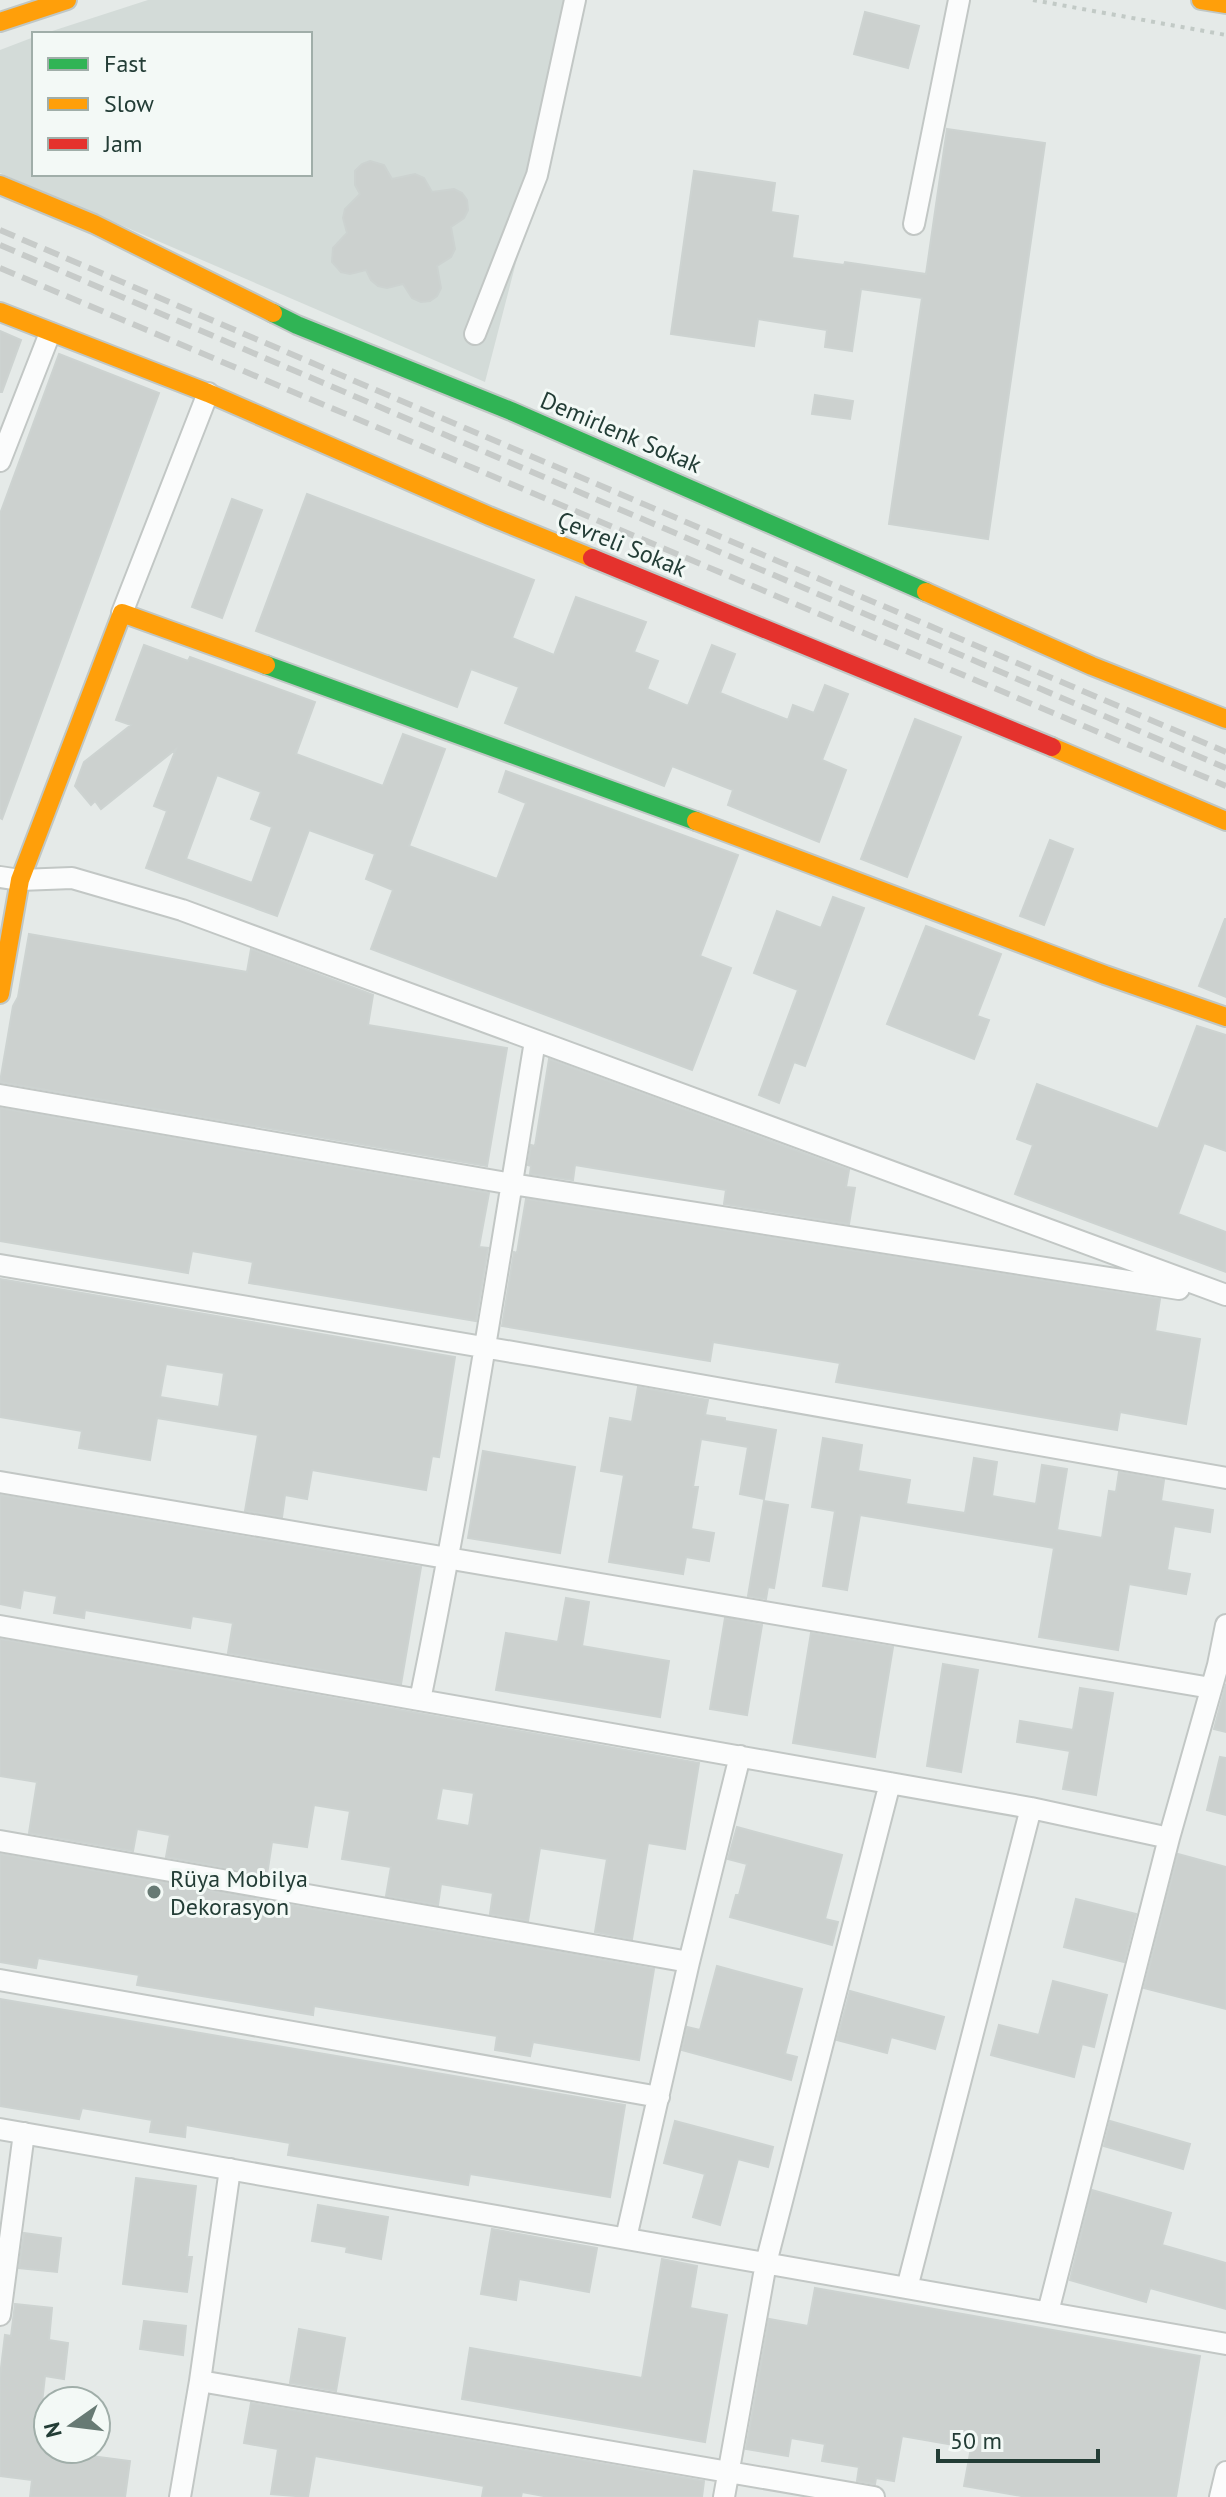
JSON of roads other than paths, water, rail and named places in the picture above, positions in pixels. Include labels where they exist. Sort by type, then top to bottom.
[{"type":"main road","points":[[0,22],[67,0]]},
{"type":"main road","points":[[1201,0],[1226,4]]},
{"type":"main road","name":"Demirlenk Sokak","points":[[0,185],[94,224],[297,325],[511,411],[795,533],[1092,666],[1226,719]]},
{"type":"main road","name":"Çevreli Sokak","points":[[0,312],[208,393],[503,522],[1226,821]]},
{"type":"main road","points":[[0,994],[10,878],[122,613],[810,862],[1105,975],[1226,1017]]},
{"type":"street","points":[[475,334],[537,175],[575,0]]},
{"type":"street","points":[[914,224],[959,0]]},
{"type":"street","points":[[0,461],[50,333]]},
{"type":"street","points":[[122,613],[208,393]]},
{"type":"street","points":[[10,878],[72,878],[182,910],[1226,1296]]},
{"type":"street","points":[[420,1700],[449,1559],[486,1348],[535,1041]]},
{"type":"street","points":[[0,1095],[512,1184],[1226,1296]]},
{"type":"street","points":[[0,1265],[1226,1478]]},
{"type":"street","points":[[0,1482],[1211,1688]]},
{"type":"street","points":[[1048,2312],[1226,1625]]},
{"type":"street","points":[[0,1626],[1031,1808],[1169,1838]]},
{"type":"street","points":[[626,2238],[740,1756]]},
{"type":"street","points":[[724,2497],[766,2263],[890,1783]]},
{"type":"street","points":[[907,2288],[1031,1808]]},
{"type":"street","points":[[0,1841],[689,1962]]},
{"type":"street","points":[[0,1980],[659,2097]]},
{"type":"street","points":[[0,2129],[1226,2344]]},
{"type":"street","points":[[0,2315],[24,2133]]},
{"type":"street","points":[[180,2497],[230,2169]]},
{"type":"street","points":[[200,2381],[874,2497]]},
{"type":"street","points":[[1220,2497],[1226,2472]]},
{"type":"railway","points":[[0,230],[1226,752]]},
{"type":"railway","points":[[0,245],[1226,768]]},
{"type":"railway","points":[[0,268],[1226,786]]},
{"type":"place","name":"Rüya Mobilya Dekorasyon","points":[[154,1892]]}]
